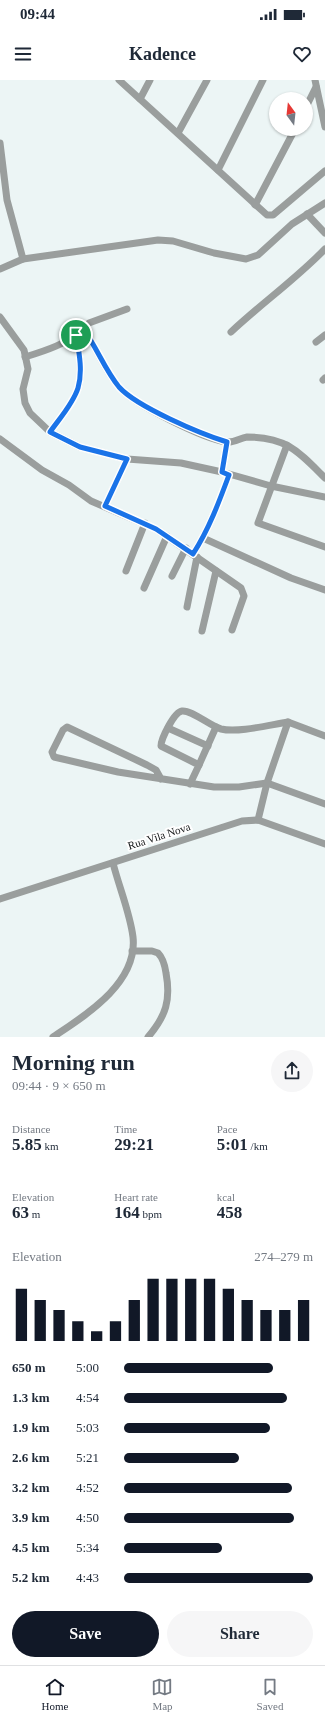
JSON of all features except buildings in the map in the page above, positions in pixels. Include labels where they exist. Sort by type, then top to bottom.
[{"type":"street","points":[[119,80],[267,215],[273,215],[325,171]]},
{"type":"street","points":[[140,99],[150,80]]},
{"type":"street","points":[[178,133],[207,80]]},
{"type":"street","points":[[218,170],[260,81]]},
{"type":"street","points":[[315,84],[325,127]]},
{"type":"street","points":[[256,205],[291,136]]},
{"type":"street","points":[[0,143],[7,200],[23,259]]},
{"type":"street","points":[[0,269],[23,259],[164,240],[230,256],[252,258],[258,255],[292,224],[325,203]]},
{"type":"street","points":[[307,214],[325,233]]},
{"type":"street","points":[[231,332],[294,280],[325,249]]},
{"type":"street","points":[[25,357],[61,345],[84,330],[89,323],[127,309]]},
{"type":"street","points":[[0,317],[24,350],[28,369],[23,389],[25,403],[30,413],[50,432],[80,447],[127,459],[181,463],[226,473],[271,486],[325,497]]},
{"type":"street","points":[[84,330],[114,380],[127,394],[178,423],[210,437],[227,442],[245,437],[287,444],[302,455],[325,478]]},
{"type":"street","points":[[50,432],[73,399],[78,387],[80,366],[76,335]]},
{"type":"street","points":[[316,342],[325,335]]},
{"type":"street","points":[[0,439],[42,470],[69,485],[91,501],[145,523],[167,536],[241,588],[244,593],[232,630]]},
{"type":"street","points":[[187,607],[195,556],[218,505],[226,473],[227,442]]},
{"type":"street","points":[[287,444],[258,523],[325,547]]},
{"type":"street","points":[[105,506],[127,459]]},
{"type":"street","points":[[126,571],[145,523]]},
{"type":"street","points":[[144,588],[167,536]]},
{"type":"street","points":[[203,538],[291,578],[325,590]]},
{"type":"street","points":[[172,576],[186,548]]},
{"type":"street","points":[[202,631],[216,570]]},
{"type":"street","points":[[199,765],[162,748],[161,743],[174,715],[181,711],[186,711],[216,727],[230,730],[288,722],[325,736]]},
{"type":"street","points":[[258,820],[267,783],[288,722]]},
{"type":"street","points":[[161,779],[156,770],[147,765],[67,727],[63,730],[52,752],[54,757],[118,772],[190,784],[214,787],[233,787],[267,783],[325,804]]},
{"type":"street","points":[[190,784],[216,727]]},
{"type":"street","points":[[168,728],[208,746]]},
{"type":"street","name":"Rua Vila Nova","points":[[0,899],[242,821],[258,820],[325,844]]},
{"type":"street","points":[[53,1037],[80,1019],[110,993],[127,967],[132,951],[133,937],[113,863]]},
{"type":"street","points":[[132,951],[158,953],[163,963],[167,979],[169,995],[166,1007],[159,1022],[148,1037]]},
{"type":"route","points":[[84,330],[114,380],[127,394],[178,423],[210,437],[227,442],[222,472],[229,475],[218,505],[203,538],[193,554],[156,529],[105,506],[127,459],[80,447],[50,432],[73,399],[78,387],[80,366],[76,335],[84,330]]}]
